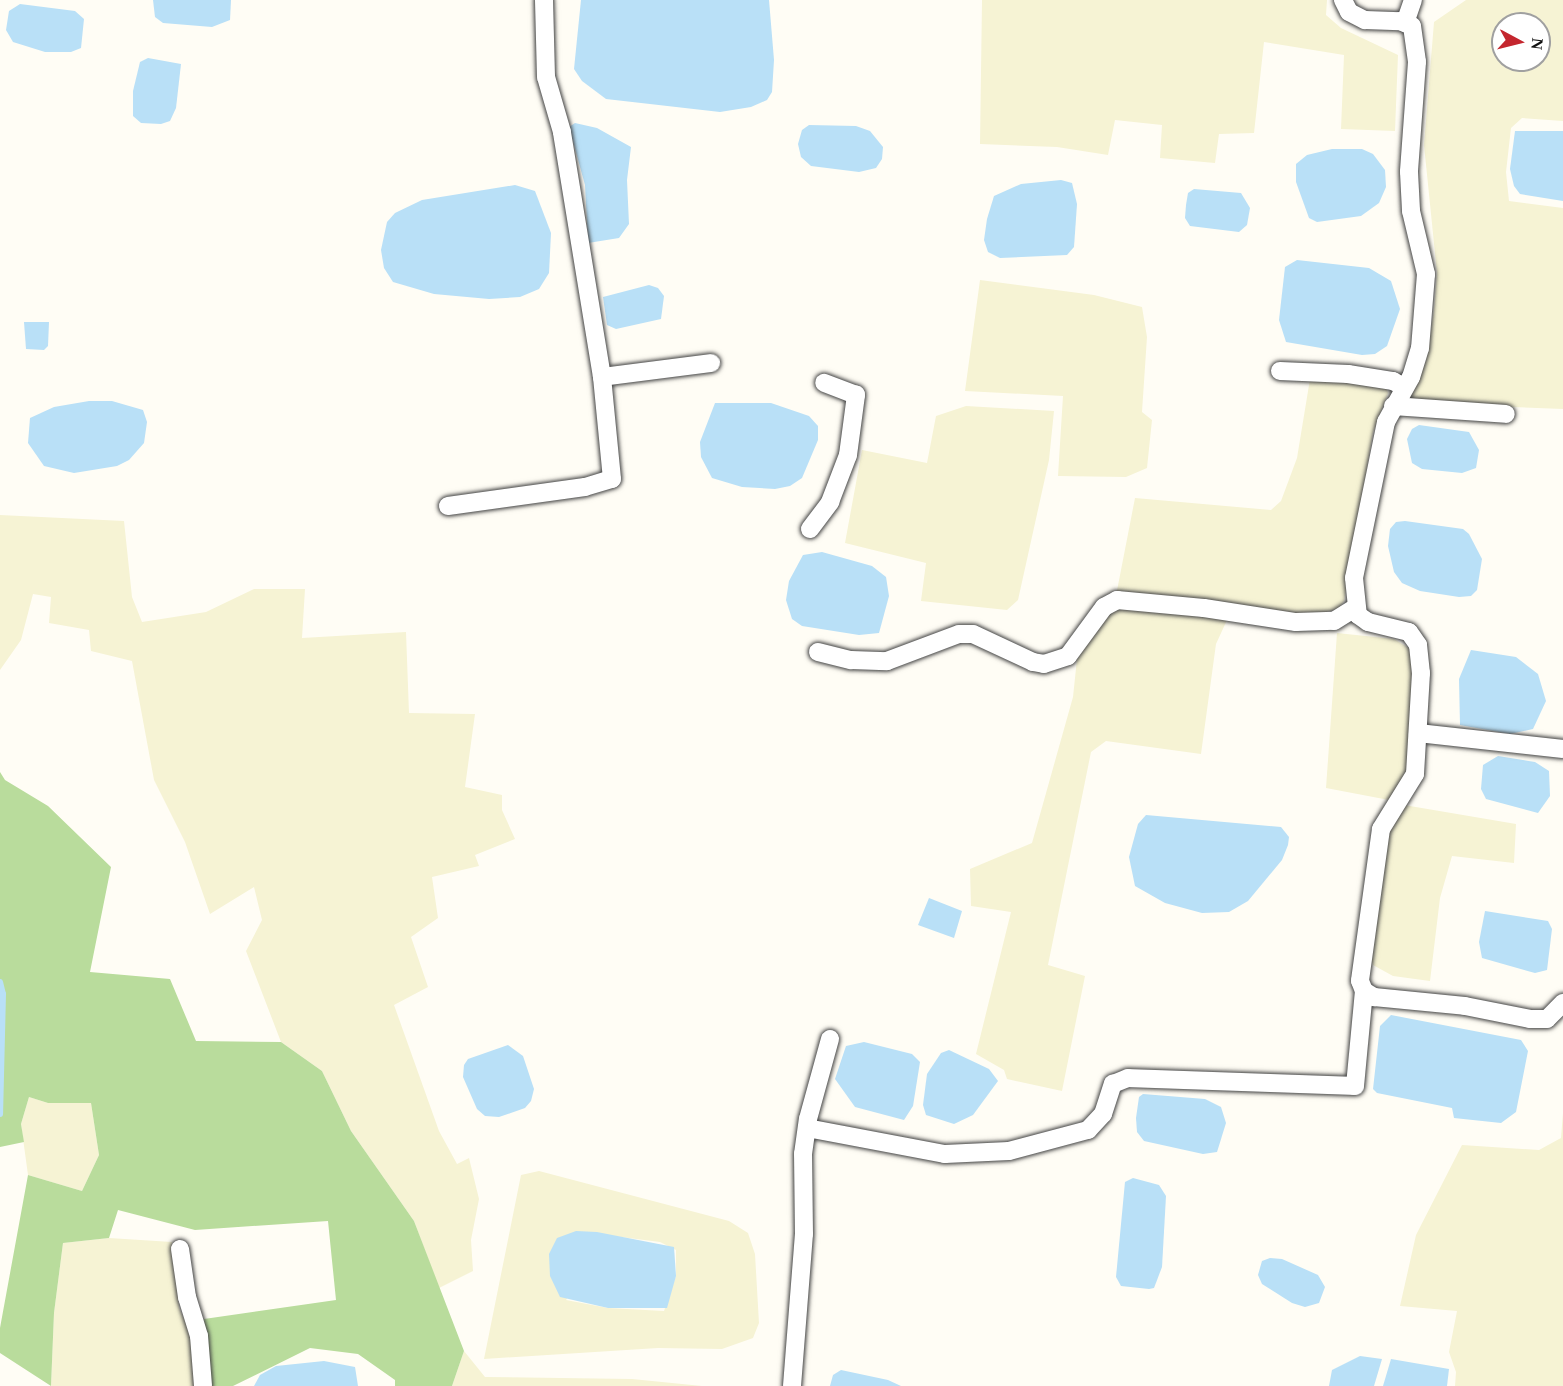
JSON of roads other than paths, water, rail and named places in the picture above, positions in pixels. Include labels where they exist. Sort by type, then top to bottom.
[{"type":"street","points":[[448,506],[585,487],[612,478],[602,377],[562,132],[546,77],[544,0]]},
{"type":"street","points":[[807,1128],[945,1154],[1009,1151],[1088,1130],[1103,1114],[1113,1084],[1128,1078],[1356,1086],[1364,991],[1360,981],[1378,843],[1385,822],[1412,783],[1419,733],[1421,673],[1418,645],[1409,632],[1361,619],[1355,608],[1358,543],[1393,406],[1418,358],[1426,305],[1426,274],[1411,211],[1409,172],[1417,62],[1412,26],[1405,23],[1365,20],[1349,12],[1343,0]]},
{"type":"street","points":[[1405,23],[1413,0]]},
{"type":"street","points":[[602,377],[711,363]]},
{"type":"street","points":[[1280,371],[1348,374],[1393,381],[1404,387]]},
{"type":"street","points":[[810,529],[830,502],[848,455],[856,395],[824,383]]},
{"type":"street","points":[[1393,406],[1506,414]]},
{"type":"street","points":[[818,652],[851,660],[887,661],[959,634],[973,633],[1033,662],[1044,664],[1068,656],[1104,607],[1117,600],[1204,608],[1296,622],[1334,621],[1355,608]]},
{"type":"street","points":[[1419,733],[1563,749]]},
{"type":"street","points":[[1364,991],[1374,997],[1465,1006],[1530,1019],[1547,1019],[1563,1003]]},
{"type":"street","points":[[792,1386],[807,1128],[830,1039]]},
{"type":"street","points":[[180,1249],[187,1297],[199,1336],[203,1386]]},
{"type":"water","points":[[153,0],[231,0],[230,20],[212,27],[163,23],[155,17]]},
{"type":"water","points":[[581,0],[769,0],[774,60],[772,92],[767,100],[751,107],[720,112],[606,99],[582,81],[574,69]]},
{"type":"water","points":[[20,4],[75,11],[84,19],[81,48],[71,52],[45,52],[13,42],[6,30],[9,11]]},
{"type":"water","points":[[148,58],[181,64],[176,108],[170,121],[161,124],[141,123],[133,116],[133,91],[140,62]]},
{"type":"water","points":[[575,123],[597,128],[631,147],[627,180],[629,224],[619,238],[588,243],[585,185],[569,127]]},
{"type":"water","points":[[809,125],[856,126],[870,131],[883,147],[882,159],[876,168],[859,172],[811,166],[801,157],[798,144],[802,130]]},
{"type":"water","points":[[1515,131],[1563,131],[1563,201],[1520,194],[1514,186],[1510,169]]},
{"type":"water","points":[[1332,149],[1362,149],[1373,154],[1385,170],[1386,187],[1379,203],[1361,216],[1317,222],[1309,218],[1296,182],[1296,164],[1307,155]]},
{"type":"water","points":[[1061,180],[1072,183],[1077,204],[1074,247],[1067,255],[1000,258],[988,252],[984,240],[994,196],[1021,184]]},
{"type":"water","points":[[515,185],[535,191],[551,233],[549,273],[539,289],[520,297],[489,299],[434,294],[393,282],[384,268],[381,250],[387,222],[395,213],[422,200]]},
{"type":"water","points":[[1194,189],[1241,193],[1250,208],[1247,225],[1239,232],[1190,226],[1185,218],[1186,205],[1188,193]]},
{"type":"water","points":[[1297,260],[1369,268],[1391,281],[1400,309],[1387,346],[1375,354],[1362,355],[1286,342],[1279,320],[1285,267]]},
{"type":"water","points":[[649,285],[658,288],[664,296],[661,319],[616,329],[607,325],[603,297]]},
{"type":"water","points":[[24,322],[49,322],[48,346],[44,350],[26,349]]},
{"type":"water","points":[[89,401],[112,401],[143,410],[147,422],[144,443],[129,460],[117,466],[74,473],[44,466],[28,443],[30,418],[54,407]]},
{"type":"water","points":[[715,403],[771,403],[809,416],[818,426],[818,440],[802,478],[790,486],[775,489],[742,487],[712,478],[701,457],[700,442]]},
{"type":"water","points":[[1419,425],[1469,432],[1479,450],[1476,468],[1462,473],[1422,469],[1412,463],[1407,439],[1412,429]]},
{"type":"water","points":[[1405,521],[1463,529],[1469,534],[1482,559],[1477,590],[1471,596],[1459,597],[1420,591],[1402,583],[1394,572],[1388,546],[1390,529],[1396,522]]},
{"type":"water","points":[[822,552],[872,566],[886,577],[889,596],[879,633],[859,635],[802,626],[792,619],[786,600],[789,581],[803,555]]},
{"type":"water","points":[[1471,650],[1516,657],[1538,674],[1546,701],[1533,729],[1510,734],[1460,725],[1459,679]]},
{"type":"water","points":[[1498,756],[1535,762],[1549,771],[1550,796],[1538,813],[1486,799],[1481,789],[1483,765]]},
{"type":"water","points":[[1146,815],[1281,827],[1289,837],[1288,845],[1282,860],[1248,901],[1229,912],[1202,913],[1165,903],[1135,886],[1129,857],[1138,824]]},
{"type":"water","points":[[929,898],[962,911],[954,938],[918,925]]},
{"type":"water","points":[[1485,911],[1548,921],[1552,929],[1547,970],[1535,973],[1482,958],[1479,942]]},
{"type":"water","points":[[1391,1015],[1521,1040],[1528,1051],[1516,1112],[1501,1123],[1454,1118],[1452,1108],[1377,1093],[1373,1089],[1380,1026]]},
{"type":"water","points":[[864,1042],[912,1054],[920,1062],[913,1106],[904,1120],[855,1107],[835,1079],[846,1046]]},
{"type":"water","points":[[508,1045],[523,1056],[534,1089],[531,1101],[525,1108],[499,1117],[485,1116],[477,1109],[463,1077],[464,1065],[468,1059]]},
{"type":"water","points":[[949,1050],[989,1069],[998,1081],[973,1115],[954,1124],[926,1115],[923,1105],[927,1074],[941,1053]]},
{"type":"water","points":[[1143,1094],[1205,1099],[1221,1107],[1226,1123],[1217,1152],[1203,1154],[1144,1141],[1137,1132],[1136,1118],[1139,1097]]},
{"type":"water","points":[[1133,1178],[1159,1185],[1166,1196],[1162,1267],[1154,1288],[1149,1289],[1121,1286],[1116,1277],[1125,1182]]},
{"type":"water","points":[[576,1231],[597,1232],[674,1247],[676,1276],[667,1308],[608,1308],[560,1297],[550,1276],[549,1254],[557,1238]]},
{"type":"water","points":[[1270,1258],[1282,1259],[1318,1275],[1325,1287],[1319,1303],[1305,1307],[1292,1303],[1262,1284],[1258,1275],[1262,1261]]},
{"type":"water","points":[[1360,1356],[1382,1359],[1374,1386],[1329,1386],[1332,1370]]},
{"type":"water","points":[[1391,1359],[1449,1369],[1447,1386],[1383,1386]]},
{"type":"water","points":[[324,1361],[355,1367],[358,1386],[254,1386],[260,1375],[276,1366]]},
{"type":"water","points":[[841,1370],[888,1380],[901,1386],[830,1386],[833,1375]]},
{"type":"waterway","points":[[0,982],[3,994],[0,1114]]}]
